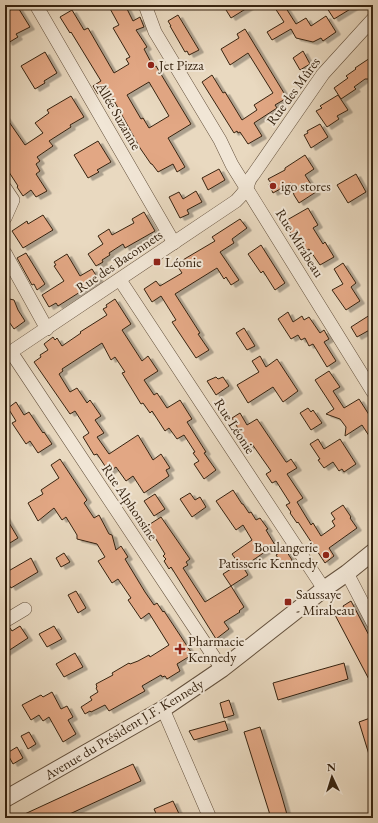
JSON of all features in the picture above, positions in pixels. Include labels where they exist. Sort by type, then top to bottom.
[{"type":"street","name":"Allée Suzanne","points":[[36,5],[174,243]]},
{"type":"street","name":"Rue Mirabeau","points":[[145,5],[154,32],[220,140],[232,165],[373,392]]},
{"type":"street","name":"Rue des Mûres","points":[[246,188],[249,178],[323,74],[373,19]]},
{"type":"street","points":[[5,188],[13,200],[5,218]]},
{"type":"street","name":"Rue des Baconnets","points":[[8,354],[236,201],[243,194],[246,188]]},
{"type":"street","points":[[5,253],[47,328]]},
{"type":"street","name":"Rue Léonie","points":[[120,280],[324,589]]},
{"type":"street","name":"Rue Alphonsine","points":[[8,354],[222,670]]},
{"type":"street","name":"Avenue du Président J.F. Kennedy","points":[[5,800],[163,709],[222,670],[373,552]]},
{"type":"street","points":[[347,573],[373,623]]},
{"type":"street","points":[[5,620],[24,609]]},
{"type":"street","points":[[163,709],[210,818]]},
{"type":"building","points":[[108,5],[125,5],[133,21],[140,17],[144,27],[136,30],[147,47],[144,49],[154,68],[156,66],[191,124],[168,138],[185,167],[177,172],[173,164],[158,172],[140,148],[107,88],[98,94],[93,86],[101,81],[60,17],[72,10],[84,30],[88,28],[114,73],[129,64],[126,59],[130,57],[113,28],[119,25]],"holes":[[[149,82],[169,116],[149,128],[143,118],[141,119],[127,95]]]},
{"type":"building","points":[[223,5],[252,5],[231,18]]},
{"type":"building","points":[[273,5],[284,5],[296,24],[306,18],[311,26],[326,16],[336,32],[323,41],[321,38],[313,42],[296,38],[291,29],[272,40],[267,32],[284,22]]},
{"type":"building","points":[[325,5],[357,5],[334,19]]},
{"type":"building","points":[[17,6],[30,27],[16,34],[18,37],[8,43],[5,38],[5,13]]},
{"type":"building","points":[[178,15],[199,50],[189,55],[187,51],[185,52],[168,21]]},
{"type":"building","points":[[245,29],[287,98],[275,105],[277,108],[254,123],[262,136],[248,144],[240,132],[238,133],[237,131],[234,133],[202,82],[212,75],[223,93],[225,92],[242,120],[257,110],[254,105],[273,93],[248,53],[230,65],[221,49],[239,38],[237,34]]},
{"type":"building","points":[[303,51],[310,64],[300,70],[293,58]]},
{"type":"building","points":[[45,52],[57,73],[35,89],[21,66]]},
{"type":"building","points":[[373,56],[373,76],[369,79],[365,79],[354,87],[356,89],[341,99],[334,88],[348,78],[346,76],[356,69],[355,68]]},
{"type":"building","points":[[338,95],[348,110],[337,116],[339,119],[327,127],[316,111],[322,108],[320,106]]},
{"type":"building","points":[[71,96],[84,117],[70,125],[71,127],[49,141],[53,146],[37,157],[40,161],[36,164],[40,171],[36,174],[47,191],[36,197],[31,190],[23,196],[5,166],[5,116],[25,145],[43,133],[35,123],[49,113],[47,110]]},
{"type":"building","points":[[320,124],[328,137],[311,148],[304,135],[308,133],[307,131]]},
{"type":"building","points":[[98,141],[111,162],[97,170],[99,172],[88,178],[74,155]]},
{"type":"building","points":[[305,155],[314,169],[305,175],[316,192],[299,203],[294,195],[291,183],[273,193],[269,184],[271,183],[268,179],[285,170],[285,168]]},
{"type":"building","points":[[219,169],[225,180],[208,190],[202,178]]},
{"type":"building","points":[[356,174],[366,192],[348,203],[337,185]]},
{"type":"building","points":[[196,191],[202,202],[187,210],[189,214],[180,218],[169,197],[179,192],[183,199]]},
{"type":"building","points":[[308,208],[318,225],[313,228],[323,244],[325,242],[334,257],[320,265],[309,249],[302,253],[288,229],[291,227],[287,220]]},
{"type":"building","points":[[144,212],[155,231],[125,248],[123,244],[109,253],[110,255],[102,260],[103,262],[96,266],[88,254],[103,244],[98,236],[109,229],[112,235],[134,223],[132,219]]},
{"type":"building","points":[[43,215],[53,230],[23,248],[12,231],[27,221],[28,224]]},
{"type":"building","points":[[240,219],[247,228],[232,239],[234,243],[220,252],[239,280],[231,285],[226,277],[224,279],[217,268],[175,294],[209,350],[196,358],[172,322],[176,320],[161,296],[152,302],[144,289],[156,281],[160,286],[182,273],[176,264],[215,241],[212,237]]},
{"type":"building","points":[[261,245],[285,283],[275,290],[263,271],[261,273],[248,254]]},
{"type":"building","points":[[26,253],[45,284],[37,290],[34,284],[32,285],[17,258]]},
{"type":"building","points":[[67,254],[80,276],[92,269],[99,280],[58,306],[56,303],[49,307],[42,295],[64,281],[54,266],[56,265],[54,262]]},
{"type":"building","points":[[343,263],[356,283],[351,287],[360,301],[346,310],[332,290],[343,284],[334,269]]},
{"type":"building","points":[[5,298],[14,300],[25,321],[14,329],[5,316]]},
{"type":"building","points":[[115,299],[131,324],[122,330],[142,361],[148,356],[158,371],[144,380],[154,395],[157,393],[167,408],[180,400],[192,419],[187,422],[206,452],[204,453],[216,470],[204,479],[194,464],[199,461],[193,453],[195,452],[184,435],[177,439],[169,428],[165,431],[152,411],[150,413],[143,403],[141,404],[122,373],[125,372],[115,357],[111,360],[102,343],[62,369],[63,371],[59,374],[70,392],[77,388],[87,403],[90,400],[101,416],[95,420],[104,433],[97,437],[109,454],[138,435],[153,460],[161,454],[170,468],[166,470],[169,476],[144,493],[133,476],[126,481],[116,467],[109,472],[97,454],[94,455],[83,437],[89,433],[75,411],[70,414],[34,362],[41,357],[40,355],[48,350],[44,344],[53,337],[55,340],[57,338],[62,346],[81,333],[80,332],[107,315],[103,309]]},
{"type":"building","points":[[288,312],[293,322],[302,316],[304,320],[309,317],[320,333],[324,330],[329,339],[324,342],[336,361],[327,367],[313,344],[309,346],[305,338],[301,340],[298,335],[291,339],[278,319]]},
{"type":"building","points":[[373,313],[373,328],[357,337],[351,327]]},
{"type":"building","points":[[244,328],[255,346],[247,350],[236,333]]},
{"type":"building","points":[[260,356],[266,367],[277,359],[298,391],[283,402],[273,387],[248,403],[237,385],[259,372],[252,361]]},
{"type":"building","points":[[329,371],[340,387],[333,391],[344,408],[359,399],[373,421],[373,442],[362,425],[345,436],[346,427],[340,419],[326,414],[334,409],[315,380]]},
{"type":"building","points":[[216,377],[218,379],[223,377],[229,386],[216,395],[207,381]]},
{"type":"building","points":[[16,402],[24,415],[29,412],[52,444],[38,453],[30,441],[26,444],[12,423],[16,421],[8,408]]},
{"type":"building","points":[[308,408],[311,412],[313,410],[322,423],[311,430],[300,413]]},
{"type":"building","points":[[240,413],[247,425],[257,419],[286,462],[291,459],[297,468],[287,474],[303,498],[297,502],[311,525],[313,523],[321,536],[335,526],[332,521],[335,519],[331,513],[343,505],[351,517],[350,518],[357,528],[329,548],[334,556],[325,563],[298,522],[297,523],[290,513],[291,512],[286,505],[290,503],[276,481],[272,483],[266,474],[271,471],[252,444],[248,447],[238,431],[239,430],[232,418]]},
{"type":"building","points":[[318,439],[324,449],[340,439],[356,464],[344,472],[342,469],[339,471],[333,462],[324,468],[310,444]]},
{"type":"building","points":[[60,459],[87,500],[84,503],[94,518],[99,515],[109,534],[112,535],[116,550],[121,546],[128,557],[125,559],[145,592],[154,605],[157,603],[163,612],[164,611],[191,652],[190,656],[177,664],[180,671],[167,679],[165,676],[162,677],[161,675],[142,686],[145,691],[109,711],[105,705],[85,714],[81,707],[92,700],[90,697],[98,692],[96,684],[113,675],[112,673],[129,663],[138,661],[149,655],[150,657],[169,645],[149,613],[141,619],[128,600],[131,598],[118,579],[112,583],[98,561],[105,557],[97,544],[77,539],[77,535],[66,517],[62,520],[54,508],[38,521],[28,503],[43,494],[41,490],[59,478],[51,465]]},
{"type":"building","points":[[233,490],[249,513],[251,512],[256,520],[260,518],[268,529],[266,530],[275,545],[243,567],[248,575],[231,586],[223,574],[239,564],[232,554],[252,540],[243,525],[236,530],[216,501]]},
{"type":"building","points":[[190,493],[195,500],[200,497],[206,507],[192,517],[180,499]]},
{"type":"building","points":[[155,494],[165,509],[154,516],[144,501]]},
{"type":"building","points":[[5,516],[18,538],[5,546]]},
{"type":"building","points":[[161,517],[190,559],[186,562],[188,565],[183,568],[205,602],[231,586],[244,607],[239,611],[240,612],[224,622],[229,629],[216,639],[171,567],[169,569],[164,561],[166,559],[163,556],[165,554],[147,526]]},
{"type":"building","points":[[285,549],[292,560],[283,566],[276,555]]},
{"type":"building","points":[[64,553],[70,562],[61,567],[56,558]]},
{"type":"building","points":[[31,558],[38,572],[11,588],[5,578],[5,573]]},
{"type":"building","points":[[76,591],[86,608],[78,613],[68,595]]},
{"type":"building","points":[[351,601],[373,643],[373,687],[334,613],[344,608],[343,606]]},
{"type":"building","points":[[20,626],[28,638],[5,653],[5,629],[10,628],[12,631]]},
{"type":"building","points":[[54,626],[62,639],[47,647],[39,634]]},
{"type":"building","points":[[75,653],[83,667],[64,677],[56,664]]},
{"type":"building","points":[[344,663],[348,679],[278,700],[273,683]]},
{"type":"building","points":[[52,692],[61,709],[67,706],[73,717],[68,720],[76,734],[63,742],[49,717],[43,721],[39,715],[31,720],[22,705],[41,695],[43,697]]},
{"type":"building","points":[[229,700],[234,715],[224,718],[220,703]]},
{"type":"building","points":[[373,717],[373,761],[371,761],[359,722]]},
{"type":"building","points":[[225,721],[228,730],[194,740],[189,731]]},
{"type":"building","points":[[260,727],[288,818],[271,818],[244,732]]},
{"type":"building","points":[[29,732],[36,744],[28,749],[21,736]]},
{"type":"building","points":[[17,747],[23,758],[13,764],[7,753]]},
{"type":"building","points":[[133,764],[141,781],[61,818],[16,818]]},
{"type":"building","points":[[173,801],[181,818],[158,818],[154,809]]},
{"type":"place","name":"Jet Pizza","points":[[151,65]]},
{"type":"place","name":"igo stores","points":[[273,186]]},
{"type":"place","name":"Léonie","points":[[157,262]]},
{"type":"place","name":"Boulangerie Patisserie Kennedy","points":[[326,555]]},
{"type":"place","name":"Saussaye - Mirabeau","points":[[288,602]]},
{"type":"place","name":"Pharmacie Kennedy","points":[[180,649]]}]
